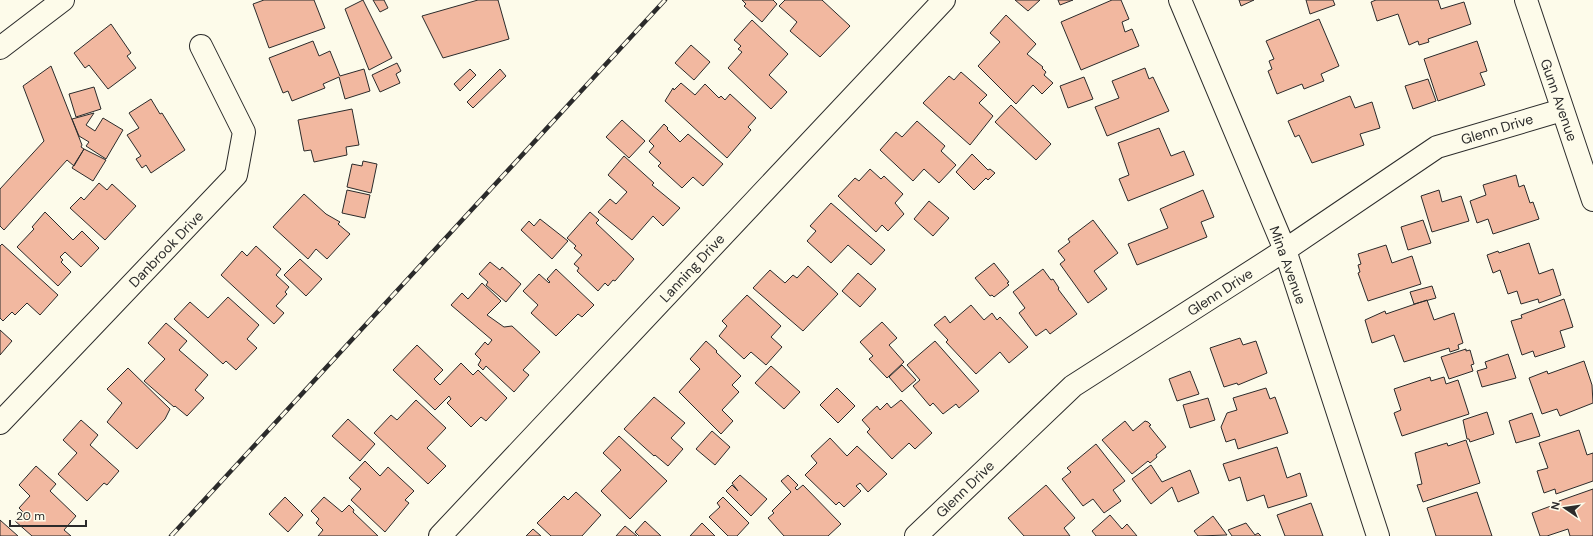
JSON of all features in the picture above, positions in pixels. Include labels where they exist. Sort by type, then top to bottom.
[{"type":"street","points":[[0,48],[64,0]]},
{"type":"street","name":"Lanning Drive","points":[[440,536],[944,0]]},
{"type":"street","name":"Mina Avenue","points":[[1180,0],[1285,250],[1378,536]]},
{"type":"street","name":"Gunn Avenue","points":[[1526,0],[1593,200]]},
{"type":"street","name":"Danbrook Drive","points":[[0,423],[236,175],[244,132],[202,46]]},
{"type":"street","name":"Glenn Drive","points":[[916,536],[1073,386],[1285,250],[1437,148],[1562,110]]},
{"type":"building","points":[[264,0],[314,0],[325,28],[269,48],[253,4]]},
{"type":"building","points":[[363,0],[392,58],[369,70],[345,9]]},
{"type":"building","points":[[373,0],[384,0],[388,8],[380,12]]},
{"type":"building","points":[[478,0],[498,0],[509,39],[443,58],[422,16]]},
{"type":"building","points":[[742,0],[773,0],[777,4],[762,22],[744,6],[746,4]]},
{"type":"building","points":[[785,0],[822,0],[850,26],[820,57],[790,31],[797,22],[779,6]]},
{"type":"building","points":[[1015,0],[1040,0],[1028,11]]},
{"type":"building","points":[[1058,0],[1073,0],[1060,5]]},
{"type":"building","points":[[1112,0],[1121,0],[1129,19],[1122,22],[1125,32],[1132,29],[1139,46],[1081,70],[1061,22]]},
{"type":"building","points":[[1239,0],[1254,0],[1241,6]]},
{"type":"building","points":[[1306,0],[1333,0],[1335,5],[1310,14]]},
{"type":"building","points":[[1376,0],[1438,0],[1441,9],[1464,2],[1471,24],[1428,39],[1429,42],[1419,45],[1418,41],[1409,45],[1398,14],[1377,21],[1371,2]]},
{"type":"building","points":[[1006,15],[1036,44],[1027,54],[1043,67],[1042,68],[1046,72],[1044,75],[1053,83],[1042,94],[1033,85],[1016,104],[978,66],[1000,42],[990,33]]},
{"type":"building","points":[[1319,19],[1339,66],[1321,74],[1324,81],[1304,89],[1302,84],[1277,94],[1268,71],[1272,69],[1269,61],[1274,59],[1266,41]]},
{"type":"building","points":[[752,20],[788,54],[769,75],[787,92],[771,109],[728,68],[742,52],[738,49],[741,46],[734,40]]},
{"type":"building","points":[[111,24],[131,53],[127,56],[136,68],[108,89],[89,65],[85,68],[74,53]]},
{"type":"building","points":[[313,41],[319,56],[330,51],[340,76],[364,69],[370,91],[345,99],[339,77],[323,84],[325,88],[292,101],[288,91],[283,93],[269,58]]},
{"type":"building","points":[[1477,41],[1487,71],[1480,73],[1485,85],[1438,101],[1424,59]]},
{"type":"building","points":[[691,45],[710,62],[694,80],[675,63]]},
{"type":"building","points":[[397,63],[401,71],[396,74],[400,83],[380,92],[372,75]]},
{"type":"building","points":[[51,66],[82,145],[81,147],[84,149],[74,166],[67,160],[4,230],[0,226],[0,189],[44,141],[23,86]]},
{"type":"building","points":[[1145,68],[1149,79],[1153,77],[1169,111],[1107,136],[1095,107],[1119,98],[1112,81]]},
{"type":"building","points":[[470,69],[476,75],[460,91],[454,84]]},
{"type":"building","points":[[500,69],[506,76],[473,108],[467,102]]},
{"type":"building","points":[[961,72],[987,95],[979,103],[993,116],[970,145],[923,103],[949,76],[954,80]]},
{"type":"building","points":[[1084,77],[1093,99],[1068,108],[1060,86]]},
{"type":"building","points":[[1428,79],[1436,101],[1413,109],[1405,86]]},
{"type":"building","points":[[681,83],[695,95],[705,84],[719,98],[721,96],[725,100],[730,94],[756,118],[748,127],[751,130],[727,158],[665,101],[673,88],[674,90]]},
{"type":"building","points":[[94,87],[101,109],[76,117],[69,94]]},
{"type":"building","points":[[1350,96],[1355,108],[1372,102],[1380,128],[1360,134],[1364,145],[1312,163],[1299,135],[1295,137],[1288,121]]},
{"type":"building","points":[[151,99],[160,114],[162,113],[185,150],[151,173],[146,165],[142,168],[136,159],[141,156],[127,135],[139,128],[129,113]]},
{"type":"building","points":[[1011,105],[1051,144],[1036,160],[995,122]]},
{"type":"building","points":[[352,109],[359,145],[346,147],[347,155],[314,162],[311,150],[304,151],[298,120]]},
{"type":"building","points":[[94,113],[86,125],[95,131],[103,118],[123,130],[106,159],[86,146],[89,142],[79,136],[72,119]]},
{"type":"building","points":[[622,120],[645,141],[629,158],[606,137]]},
{"type":"building","points":[[917,121],[945,146],[941,151],[956,165],[939,183],[924,169],[913,181],[880,150],[896,132],[902,137]]},
{"type":"building","points":[[664,124],[680,142],[688,134],[723,164],[703,186],[693,177],[682,188],[658,166],[661,163],[649,152],[654,146],[649,141]]},
{"type":"building","points":[[1159,128],[1171,156],[1184,151],[1194,175],[1128,201],[1119,179],[1129,175],[1118,143]]},
{"type":"building","points":[[84,149],[106,160],[93,181],[72,168]]},
{"type":"building","points":[[972,154],[988,170],[990,169],[995,173],[988,180],[986,178],[974,190],[956,172]]},
{"type":"building","points":[[624,156],[654,183],[652,185],[680,208],[663,226],[653,216],[632,240],[598,212],[610,199],[616,204],[627,192],[608,175]]},
{"type":"building","points":[[363,161],[377,164],[371,193],[347,187],[352,164],[362,166]]},
{"type":"building","points":[[870,169],[881,179],[884,176],[903,194],[895,203],[904,214],[888,231],[882,225],[876,232],[838,196],[855,178],[859,181]]},
{"type":"building","points":[[1516,175],[1519,187],[1524,185],[1530,203],[1533,202],[1539,219],[1493,234],[1488,219],[1477,223],[1470,201],[1486,195],[1483,185]]},
{"type":"building","points":[[99,183],[107,190],[112,184],[136,206],[105,240],[70,208],[81,197],[84,200]]},
{"type":"building","points":[[347,190],[370,195],[365,218],[342,213]]},
{"type":"building","points":[[1203,190],[1214,217],[1201,222],[1207,237],[1137,265],[1128,244],[1168,228],[1160,209]]},
{"type":"building","points":[[1439,190],[1442,202],[1461,196],[1469,221],[1432,232],[1421,196]]},
{"type":"building","points":[[304,194],[326,214],[340,222],[338,224],[350,234],[327,259],[316,249],[308,259],[273,227]]},
{"type":"building","points":[[929,201],[949,218],[933,236],[914,219]]},
{"type":"building","points":[[831,203],[885,250],[871,265],[848,245],[831,263],[807,241],[816,231],[810,226]]},
{"type":"building","points":[[45,212],[73,240],[82,231],[99,248],[81,267],[65,252],[60,257],[63,260],[61,262],[71,272],[58,286],[17,247],[34,229],[32,227]]},
{"type":"building","points":[[590,212],[599,220],[596,223],[634,259],[615,281],[613,280],[608,286],[605,283],[598,291],[577,271],[579,268],[574,264],[582,255],[574,248],[576,246],[567,238]]},
{"type":"building","points":[[540,219],[568,241],[552,259],[521,230],[529,221],[534,226]]},
{"type":"building","points":[[1093,220],[1118,253],[1094,271],[1107,289],[1088,303],[1060,264],[1065,260],[1058,251],[1070,242],[1068,239]]},
{"type":"building","points":[[1423,220],[1431,243],[1408,250],[1401,227]]},
{"type":"building","points":[[1529,243],[1539,274],[1553,269],[1561,295],[1539,303],[1538,299],[1521,304],[1517,291],[1508,294],[1500,270],[1493,273],[1487,255],[1498,251],[1499,253]]},
{"type":"building","points":[[2,244],[58,295],[40,315],[27,303],[15,315],[12,312],[3,321],[0,318],[0,246]]},
{"type":"building","points":[[1386,245],[1392,263],[1412,256],[1421,284],[1368,301],[1358,273],[1360,272],[1358,265],[1361,264],[1358,254]]},
{"type":"building","points":[[256,246],[281,269],[276,275],[289,287],[285,292],[287,294],[276,306],[284,313],[274,324],[221,275],[242,251],[247,256]]},
{"type":"building","points":[[300,259],[322,279],[306,296],[284,275]]},
{"type":"building","points":[[490,262],[500,270],[502,267],[521,284],[506,302],[486,285],[488,282],[479,274]]},
{"type":"building","points":[[994,263],[1009,282],[1007,283],[1009,285],[994,297],[992,295],[990,296],[975,278]]},
{"type":"building","points":[[808,266],[838,294],[803,331],[753,288],[770,270],[785,283],[793,275],[797,278]]},
{"type":"building","points":[[556,269],[594,305],[582,317],[578,314],[556,336],[531,313],[538,305],[523,291],[539,274],[549,283],[550,282],[547,279]]},
{"type":"building","points":[[1043,269],[1051,280],[1053,279],[1059,288],[1058,289],[1077,314],[1050,334],[1046,329],[1036,336],[1019,313],[1025,308],[1013,292]]},
{"type":"building","points":[[858,273],[876,289],[860,307],[842,291]]},
{"type":"building","points":[[482,283],[501,301],[487,315],[504,327],[512,326],[540,352],[523,370],[529,375],[514,392],[486,366],[483,370],[478,365],[481,360],[475,354],[485,342],[488,345],[492,340],[451,305],[462,293],[468,299]]},
{"type":"building","points":[[1432,286],[1436,298],[1414,304],[1410,292]]},
{"type":"building","points":[[747,295],[781,326],[771,337],[782,347],[766,365],[751,352],[744,359],[719,336],[727,326],[722,321]]},
{"type":"building","points":[[228,297],[259,325],[247,339],[257,348],[236,370],[226,361],[223,364],[174,319],[190,302],[208,318]]},
{"type":"building","points":[[1564,299],[1573,327],[1560,331],[1565,347],[1535,357],[1533,351],[1522,355],[1511,321],[1522,318],[1521,315]]},
{"type":"building","points":[[1427,300],[1434,320],[1454,313],[1463,343],[1458,345],[1459,349],[1450,352],[1449,348],[1404,362],[1394,335],[1372,343],[1365,320],[1385,311],[1386,314]]},
{"type":"building","points":[[971,305],[984,320],[992,313],[997,320],[1000,317],[1028,347],[1009,363],[1000,352],[976,374],[946,342],[948,340],[934,325],[945,316],[950,323]]},
{"type":"building","points":[[882,322],[897,338],[889,345],[904,362],[887,378],[869,359],[873,356],[860,342]]},
{"type":"building","points":[[166,323],[187,341],[179,350],[208,375],[195,390],[204,398],[187,416],[175,406],[174,407],[144,381],[165,359],[148,343]]},
{"type":"building","points":[[0,330],[12,341],[0,355]]},
{"type":"building","points":[[1240,338],[1243,345],[1256,341],[1267,373],[1238,385],[1237,383],[1224,387],[1210,348]]},
{"type":"building","points":[[706,341],[741,376],[732,385],[739,392],[722,410],[733,421],[721,434],[679,392],[700,369],[690,359]]},
{"type":"building","points":[[935,341],[979,391],[959,408],[956,404],[943,414],[933,403],[930,406],[913,386],[920,380],[907,365]]},
{"type":"building","points":[[417,345],[443,370],[434,379],[440,385],[461,363],[473,375],[478,370],[507,398],[486,421],[481,417],[471,427],[447,403],[451,399],[449,396],[435,410],[393,370]]},
{"type":"building","points":[[1466,349],[1466,351],[1470,350],[1474,364],[1471,365],[1473,371],[1449,379],[1441,357]]},
{"type":"building","points":[[1508,354],[1516,378],[1482,387],[1477,371],[1487,368],[1485,362]]},
{"type":"building","points":[[1584,361],[1592,385],[1593,403],[1560,416],[1557,409],[1542,414],[1529,378],[1547,371],[1548,374]]},
{"type":"building","points":[[902,365],[916,380],[902,392],[889,377]]},
{"type":"building","points":[[771,366],[800,392],[784,409],[755,383]]},
{"type":"building","points":[[128,368],[170,409],[165,419],[137,449],[107,422],[122,403],[107,389]]},
{"type":"building","points":[[1190,371],[1199,394],[1177,401],[1169,379]]},
{"type":"building","points":[[1430,377],[1431,381],[1444,377],[1446,384],[1458,380],[1469,414],[1402,436],[1394,413],[1401,410],[1394,389]]},
{"type":"building","points":[[837,388],[855,406],[838,423],[820,405]]},
{"type":"building","points":[[1266,388],[1270,399],[1275,397],[1288,433],[1238,449],[1235,439],[1226,442],[1221,427],[1227,413],[1237,410],[1233,398]]},
{"type":"building","points":[[654,397],[685,423],[671,438],[683,449],[668,466],[655,455],[654,456],[624,429]]},
{"type":"building","points":[[1208,398],[1215,420],[1190,428],[1183,405]]},
{"type":"building","points":[[416,400],[446,428],[427,448],[446,466],[428,484],[374,433],[391,415],[397,420]]},
{"type":"building","points":[[901,400],[932,433],[915,449],[909,443],[892,459],[867,432],[870,429],[862,420],[877,406],[880,410],[887,403],[891,408]]},
{"type":"building","points":[[1487,412],[1494,434],[1470,442],[1469,439],[1467,439],[1463,420]]},
{"type":"building","points":[[1532,413],[1540,436],[1516,443],[1509,421]]},
{"type":"building","points":[[348,419],[375,444],[360,461],[332,436]]},
{"type":"building","points":[[81,420],[98,435],[90,445],[119,471],[107,485],[104,483],[87,501],[58,474],[77,453],[63,440]]},
{"type":"building","points":[[1125,421],[1133,431],[1145,421],[1148,422],[1151,425],[1149,426],[1166,447],[1156,455],[1157,457],[1150,463],[1148,461],[1132,474],[1102,440]]},
{"type":"building","points":[[1579,430],[1587,455],[1593,453],[1593,481],[1556,494],[1555,489],[1544,493],[1537,471],[1548,468],[1539,443]]},
{"type":"building","points":[[712,431],[730,447],[715,465],[696,449]]},
{"type":"building","points":[[619,436],[667,481],[630,519],[601,491],[621,470],[603,453]]},
{"type":"building","points":[[830,438],[847,456],[857,446],[887,474],[868,492],[860,483],[856,486],[861,491],[844,507],[839,502],[836,505],[805,475],[817,463],[811,456]]},
{"type":"building","points":[[1466,440],[1480,483],[1423,502],[1417,485],[1422,484],[1415,453],[1447,443],[1448,446]]},
{"type":"building","points":[[1096,444],[1125,481],[1113,490],[1121,501],[1104,513],[1093,499],[1083,506],[1062,479],[1071,472],[1067,468]]},
{"type":"building","points":[[1277,447],[1287,478],[1300,473],[1307,496],[1268,508],[1264,495],[1247,501],[1240,477],[1229,481],[1223,464]]},
{"type":"building","points":[[365,461],[380,476],[388,467],[414,491],[405,500],[409,503],[385,532],[351,500],[361,489],[349,478]]},
{"type":"building","points":[[1151,465],[1162,482],[1190,470],[1199,493],[1178,502],[1172,487],[1151,504],[1132,479]]},
{"type":"building","points":[[36,466],[56,484],[50,491],[76,516],[64,530],[71,536],[32,536],[15,521],[23,512],[19,508],[30,496],[19,485]]},
{"type":"building","points":[[740,475],[767,499],[751,516],[726,491],[732,485],[738,491],[732,483]]},
{"type":"building","points":[[788,475],[798,485],[795,488],[797,490],[803,485],[841,524],[828,536],[784,536],[768,518],[774,513],[772,511],[791,492],[781,481]]},
{"type":"building","points":[[1046,485],[1075,518],[1064,528],[1070,536],[1024,536],[1008,518]]},
{"type":"building","points":[[1593,489],[1593,536],[1570,536],[1568,529],[1547,536],[1540,536],[1532,513],[1559,503],[1559,501]]},
{"type":"building","points":[[576,492],[601,515],[582,536],[551,536],[537,523],[564,496],[568,500]]},
{"type":"building","points":[[1477,492],[1492,536],[1436,536],[1427,508]]},
{"type":"building","points":[[285,497],[303,515],[288,532],[269,514]]},
{"type":"building","points":[[324,497],[342,512],[349,505],[354,510],[353,512],[378,536],[318,536],[323,530],[316,523],[319,519],[311,511]]},
{"type":"building","points":[[723,497],[749,523],[737,536],[728,536],[709,517],[720,507],[717,503]]},
{"type":"building","points":[[1311,503],[1323,536],[1285,536],[1277,515]]},
{"type":"building","points":[[1110,515],[1122,529],[1127,524],[1137,536],[1096,536],[1092,531]]},
{"type":"building","points":[[1213,516],[1227,535],[1198,536],[1194,531]]},
{"type":"building","points":[[0,520],[18,536],[0,536]]},
{"type":"building","points":[[645,521],[661,536],[639,536],[635,532]]},
{"type":"building","points":[[702,523],[715,536],[690,536]]},
{"type":"building","points":[[1246,523],[1255,535],[1258,533],[1261,536],[1232,536],[1228,530]]},
{"type":"building","points":[[625,526],[637,536],[616,536]]},
{"type":"building","points":[[533,529],[541,536],[526,536]]},
{"type":"railway","points":[[171,536],[665,0]]}]
